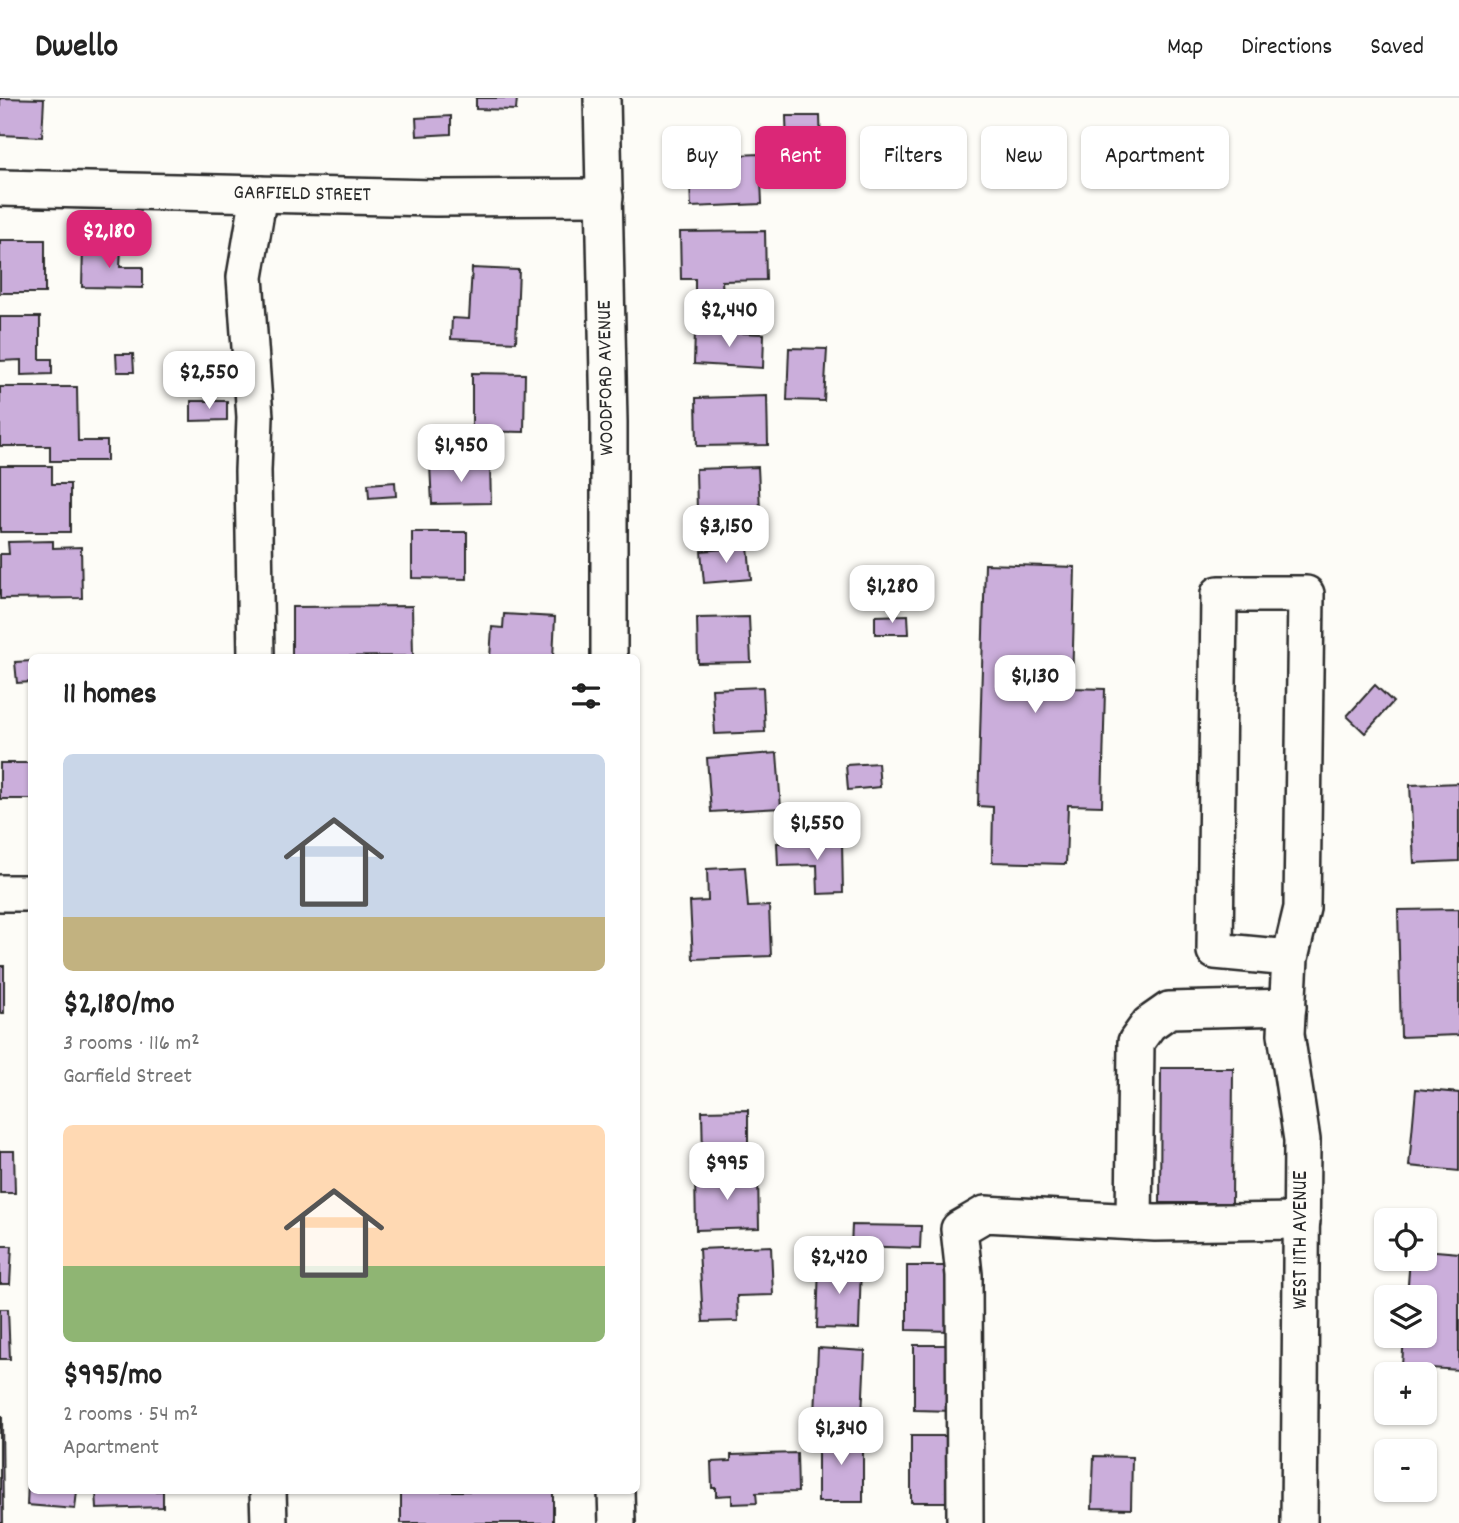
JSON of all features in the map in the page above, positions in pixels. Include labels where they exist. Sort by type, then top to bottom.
[{"type":"street","name":"WOODFORD AVENUE","points":[[602,98],[609,422],[609,654]]},
{"type":"street","name":"GARFIELD STREET","points":[[0,188],[435,198],[604,197]]},
{"type":"street","points":[[256,654],[253,471],[255,417],[245,277],[259,194]]},
{"type":"street","name":"WEST 11TH AVENUE","points":[[1290,958],[1215,951],[1219,594],[1306,594],[1301,908],[1290,958],[1286,1034],[1302,1139],[1300,1523]]},
{"type":"street","points":[[0,893],[28,893]]},
{"type":"street","points":[[1134,1222],[1136,1042],[1149,1024],[1169,1010],[1288,1007]]},
{"type":"street","points":[[965,1523],[964,1275],[959,1229],[985,1214],[1070,1221],[1302,1221]]},
{"type":"street","points":[[268,1494],[269,1523]]},
{"type":"street","points":[[616,1494],[617,1523]]},
{"type":"building","points":[[0,98],[44,99],[42,137],[0,135]]},
{"type":"building","points":[[476,98],[517,98],[516,110],[476,109]]},
{"type":"building","points":[[451,116],[451,134],[417,136],[416,118]]},
{"type":"building","points":[[786,116],[820,116],[820,126],[786,126]]},
{"type":"building","points":[[755,154],[755,189],[761,189],[762,204],[691,207],[690,189],[741,189],[741,155]]},
{"type":"building","points":[[765,231],[766,280],[722,281],[723,295],[695,296],[695,279],[681,279],[680,232]]},
{"type":"building","points":[[0,240],[45,240],[45,293],[0,293]]},
{"type":"building","points":[[83,247],[121,248],[120,267],[143,267],[143,288],[82,287]]},
{"type":"building","points":[[472,268],[519,270],[516,342],[451,339],[452,318],[469,319]]},
{"type":"building","points":[[0,317],[40,317],[40,359],[52,359],[52,374],[21,375],[21,360],[0,361]]},
{"type":"building","points":[[695,331],[764,334],[763,368],[694,364]]},
{"type":"building","points":[[789,348],[827,349],[824,401],[787,400]]},
{"type":"building","points":[[116,354],[133,354],[134,372],[117,372]]},
{"type":"building","points":[[472,373],[525,374],[524,432],[472,431]]},
{"type":"building","points":[[0,387],[77,387],[78,441],[107,441],[107,461],[50,461],[50,446],[0,446]]},
{"type":"building","points":[[767,396],[768,445],[697,446],[696,398]]},
{"type":"building","points":[[191,401],[227,401],[227,420],[191,421]]},
{"type":"building","points":[[490,463],[491,503],[432,504],[430,465]]},
{"type":"building","points":[[0,466],[52,466],[52,484],[70,484],[70,532],[0,532]]},
{"type":"building","points":[[758,467],[760,510],[697,512],[696,469]]},
{"type":"building","points":[[395,482],[396,496],[369,498],[368,484]]},
{"type":"building","points":[[412,532],[467,532],[467,579],[412,578]]},
{"type":"building","points":[[53,541],[53,548],[81,547],[82,598],[0,599],[0,554],[9,554],[8,542]]},
{"type":"building","points":[[748,547],[751,579],[704,583],[701,551]]},
{"type":"building","points":[[985,564],[1075,567],[1072,688],[1105,689],[1102,806],[1068,805],[1066,864],[992,862],[993,807],[978,806]]},
{"type":"building","points":[[412,606],[413,654],[292,654],[292,607]]},
{"type":"building","points":[[504,614],[555,617],[553,654],[490,654],[492,627],[503,628]]},
{"type":"building","points":[[908,615],[909,634],[875,634],[875,616]]},
{"type":"building","points":[[749,617],[751,662],[698,663],[697,618]]},
{"type":"building","points":[[28,661],[28,682],[17,683],[15,662]]},
{"type":"building","points":[[1375,685],[1393,702],[1365,733],[1347,716]]},
{"type":"building","points":[[763,687],[765,732],[715,734],[712,689]]},
{"type":"building","points":[[777,753],[781,808],[711,812],[707,758]]},
{"type":"building","points":[[0,763],[28,763],[28,799],[0,799]]},
{"type":"building","points":[[878,763],[880,787],[848,790],[846,765]]},
{"type":"building","points":[[1459,783],[1459,861],[1414,863],[1410,785]]},
{"type":"building","points":[[842,841],[843,893],[818,894],[817,865],[778,866],[777,843]]},
{"type":"building","points":[[745,867],[748,907],[769,906],[771,956],[693,959],[690,902],[708,901],[707,869]]},
{"type":"building","points":[[1459,909],[1459,1035],[1401,1037],[1398,910]]},
{"type":"building","points":[[0,966],[4,966],[4,1013],[0,1013]]},
{"type":"building","points":[[1161,1068],[1233,1068],[1232,1203],[1160,1203]]},
{"type":"building","points":[[1416,1089],[1459,1093],[1459,1171],[1409,1166]]},
{"type":"building","points":[[748,1110],[748,1158],[703,1159],[702,1111]]},
{"type":"building","points":[[0,1151],[14,1151],[15,1193],[0,1193]]},
{"type":"building","points":[[758,1174],[759,1228],[696,1230],[695,1175]]},
{"type":"building","points":[[852,1225],[921,1226],[920,1248],[851,1246]]},
{"type":"building","points":[[0,1246],[12,1246],[10,1284],[0,1284]]},
{"type":"building","points":[[771,1246],[773,1295],[737,1296],[738,1321],[703,1322],[699,1249]]},
{"type":"building","points":[[1437,1251],[1459,1253],[1459,1370],[1437,1368],[1437,1362],[1402,1362],[1403,1348],[1437,1348],[1437,1285],[1408,1285],[1409,1271],[1437,1271]]},
{"type":"building","points":[[819,1263],[861,1265],[859,1329],[817,1328]]},
{"type":"building","points":[[907,1266],[954,1266],[954,1331],[907,1330]]},
{"type":"building","points":[[0,1309],[8,1309],[10,1359],[0,1359]]},
{"type":"building","points":[[914,1345],[953,1345],[953,1411],[914,1410]]},
{"type":"building","points":[[818,1348],[865,1351],[862,1417],[815,1415]]},
{"type":"building","points":[[2,1416],[3,1523],[0,1523]]},
{"type":"building","points":[[818,1432],[863,1432],[863,1502],[818,1502]]},
{"type":"building","points":[[911,1436],[956,1436],[956,1502],[911,1502]]},
{"type":"building","points":[[797,1453],[798,1492],[756,1493],[757,1503],[732,1504],[732,1495],[716,1496],[716,1488],[712,1488],[711,1462],[731,1461],[731,1455]]},
{"type":"building","points":[[1094,1456],[1132,1457],[1131,1509],[1092,1508]]},
{"type":"building","points":[[28,1482],[28,1494],[77,1494],[75,1509],[27,1505]]},
{"type":"building","points":[[96,1494],[163,1494],[163,1507],[97,1509]]},
{"type":"building","points":[[401,1494],[553,1494],[553,1523],[401,1523]]}]
